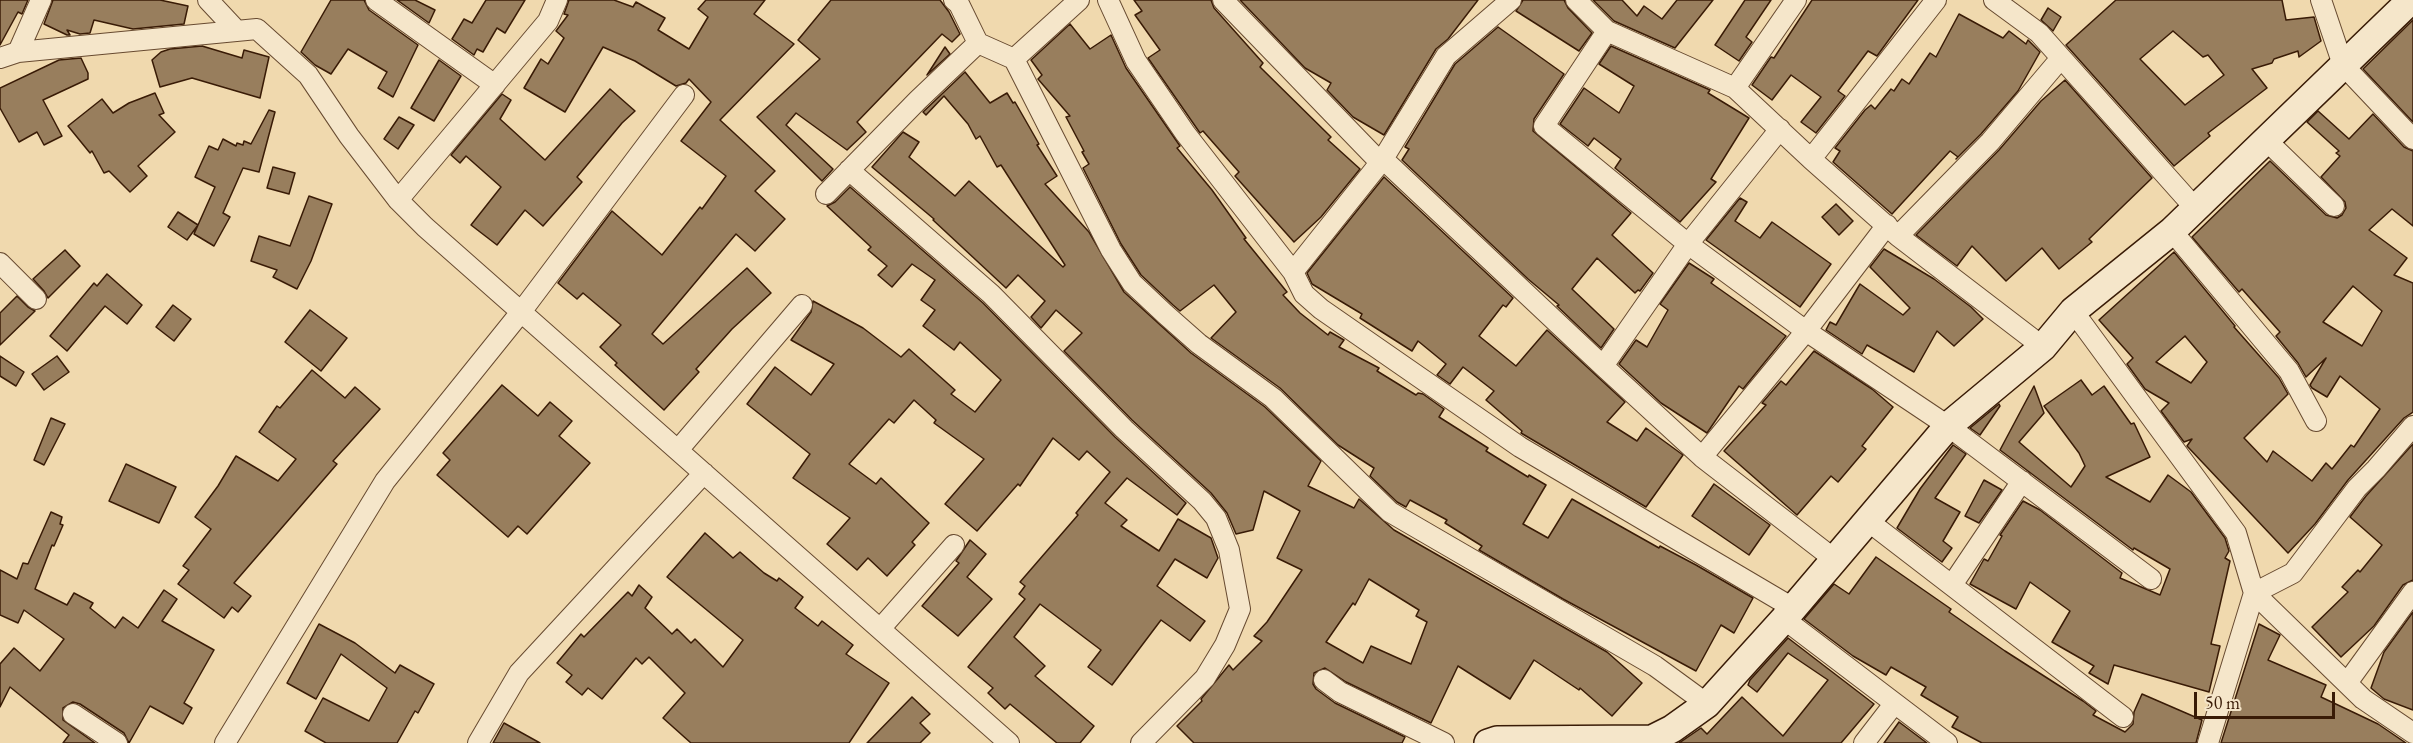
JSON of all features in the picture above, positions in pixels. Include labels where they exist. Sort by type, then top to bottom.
[{"type":"street","points":[[9,55],[41,0]]},
{"type":"street","points":[[208,0],[237,31]]},
{"type":"street","points":[[376,0],[495,85]]},
{"type":"street","points":[[398,200],[548,21],[557,0]]},
{"type":"street","points":[[954,0],[959,4],[978,43],[1014,59],[1111,250],[1132,283],[1165,314],[1199,344],[1273,398],[1390,512],[1655,666],[1707,704]]},
{"type":"street","points":[[1014,59],[1079,0]]},
{"type":"street","points":[[1108,0],[1136,61],[1185,133],[1293,272],[1304,294],[1321,309],[1520,447],[1789,613],[1894,704],[1947,743]]},
{"type":"street","points":[[1223,0],[1374,156],[1383,159],[1602,366],[1702,457],[1834,560]]},
{"type":"street","points":[[1293,272],[1383,159],[1446,56],[1511,0]]},
{"type":"street","points":[[1576,0],[1607,31],[1735,88],[1892,230],[2043,347]]},
{"type":"street","points":[[1735,88],[1796,0]]},
{"type":"street","points":[[1811,159],[1936,0]]},
{"type":"street","points":[[1994,0],[2039,33],[2195,208]]},
{"type":"street","points":[[2321,0],[2343,65],[2413,139]]},
{"type":"street","points":[[1488,743],[1497,740],[1652,739],[1672,729],[1707,704],[1789,613],[1948,426],[2043,347],[2073,311],[2172,231],[2411,0]]},
{"type":"street","points":[[9,55],[257,29],[308,75],[349,136],[398,200],[1010,743]]},
{"type":"street","points":[[1607,31],[1544,126],[1688,244],[1806,331],[1948,426],[2151,579]]},
{"type":"street","points":[[826,194],[918,100],[978,43]]},
{"type":"street","points":[[1702,457],[1892,230],[1990,142],[2061,58]]},
{"type":"street","points":[[225,743],[385,481],[522,312],[684,95]]},
{"type":"street","points":[[1602,366],[1688,244],[1780,129]]},
{"type":"street","points":[[2266,140],[2334,206]]},
{"type":"street","points":[[849,170],[991,294],[1124,429],[1202,501],[1216,518],[1229,550],[1240,609],[1225,645],[1204,678],[1142,743]]},
{"type":"street","points":[[2172,231],[2289,370],[2316,421]]},
{"type":"street","points":[[0,263],[36,299]]},
{"type":"street","points":[[678,450],[802,305]]},
{"type":"street","points":[[2073,311],[2236,533],[2254,593],[2363,699],[2413,733]]},
{"type":"street","points":[[2208,743],[2254,593],[2293,573],[2357,488],[2413,426]]},
{"type":"street","points":[[478,743],[519,673],[704,472]]},
{"type":"street","points":[[1952,585],[2022,481]]},
{"type":"street","points":[[1868,520],[2123,717]]},
{"type":"street","points":[[880,629],[954,545]]},
{"type":"street","points":[[2347,683],[2413,592]]},
{"type":"street","points":[[1324,680],[1340,692],[1444,743]]},
{"type":"street","points":[[1863,743],[1894,704]]},
{"type":"street","points":[[73,714],[117,743]]},
{"type":"building","points":[[0,0],[28,0],[22,14],[18,12],[0,45]]},
{"type":"building","points":[[53,0],[160,0],[188,6],[184,24],[133,29],[94,20],[90,33],[80,34],[67,30],[70,35],[67,35],[44,24]]},
{"type":"building","points":[[331,0],[364,0],[369,10],[418,45],[393,97],[378,88],[387,72],[348,49],[331,74],[315,65],[301,52]]},
{"type":"building","points":[[397,0],[415,0],[435,10],[429,23]]},
{"type":"building","points":[[486,0],[525,0],[505,33],[497,28],[483,52],[477,49],[474,55],[452,39],[464,19],[472,23]]},
{"type":"building","points":[[569,0],[614,0],[633,7],[636,2],[665,18],[658,30],[689,49],[708,17],[698,9],[706,0],[765,0],[754,14],[794,44],[720,120],[775,171],[755,191],[785,219],[755,251],[736,234],[652,334],[663,344],[747,268],[771,293],[732,329],[696,369],[699,372],[664,410],[615,365],[617,363],[600,347],[621,325],[583,293],[577,299],[558,283],[612,211],[662,255],[700,207],[702,209],[726,176],[681,141],[711,102],[689,79],[686,83],[676,86],[635,61],[603,47],[565,112],[524,88],[541,59],[548,64],[564,38],[556,31],[568,15],[564,14]]},
{"type":"building","points":[[831,0],[940,0],[960,34],[952,42],[942,34],[857,122],[866,132],[847,150],[796,113],[786,125],[833,169],[822,181],[757,117],[820,59],[798,40]]},
{"type":"building","points":[[1134,0],[1211,0],[1214,8],[1263,63],[1260,67],[1331,137],[1328,140],[1360,169],[1321,217],[1294,242],[1235,176],[1239,172],[1203,131],[1200,133],[1148,58],[1160,50],[1135,15],[1142,11]]},
{"type":"building","points":[[1240,0],[1478,0],[1448,39],[1436,49],[1384,135],[1353,117],[1327,90],[1331,83],[1305,68]]},
{"type":"building","points":[[1523,0],[1564,0],[1568,8],[1592,33],[1579,51],[1516,11]]},
{"type":"building","points":[[1593,0],[1622,0],[1637,16],[1644,6],[1662,19],[1677,0],[1713,0],[1675,48],[1614,21]]},
{"type":"building","points":[[1745,0],[1771,0],[1746,37],[1752,42],[1739,61],[1715,45]]},
{"type":"building","points":[[1812,0],[1918,0],[1877,56],[1868,51],[1838,91],[1845,96],[1816,133],[1801,122],[1821,97],[1791,75],[1772,100],[1752,85],[1771,57],[1774,58]]},
{"type":"building","points":[[2116,0],[2282,0],[2286,20],[2314,17],[2321,41],[2299,57],[2298,51],[2252,69],[2267,88],[2208,133],[2210,136],[2174,166],[2066,45]],"holes":[[[2173,31],[2203,57],[2208,55],[2224,75],[2185,105],[2140,59]]]},
{"type":"building","points":[[2048,8],[2061,17],[2053,31],[2041,20]]},
{"type":"building","points":[[1959,14],[2003,38],[2009,31],[2026,44],[2028,40],[2040,52],[2018,91],[1981,134],[1958,157],[1950,151],[1892,214],[1833,162],[1840,151],[1835,148],[1865,110],[1871,105],[1875,109],[1891,89],[1894,91],[1902,79],[1909,84],[1930,53],[1936,57]]},
{"type":"building","points":[[2413,20],[2413,122],[2363,69]]},
{"type":"building","points":[[1070,24],[1090,49],[1111,35],[1126,68],[1180,146],[1177,148],[1212,190],[1246,238],[1244,239],[1287,292],[1283,295],[1300,313],[1328,335],[1330,332],[1344,340],[1339,347],[1379,368],[1377,371],[1416,395],[1423,394],[1444,409],[1439,417],[1488,448],[1486,451],[1528,477],[1529,475],[1546,485],[1523,524],[1548,538],[1572,499],[1753,598],[1734,633],[1721,625],[1696,671],[1563,599],[1479,550],[1482,546],[1445,523],[1447,520],[1410,500],[1406,507],[1397,502],[1370,476],[1374,468],[1338,445],[1280,388],[1211,338],[1236,312],[1214,285],[1180,311],[1173,305],[1141,275],[1121,244],[1083,168],[1089,164],[1066,117],[1070,116],[1038,79],[1042,75],[1031,60]]},
{"type":"building","points":[[1498,27],[1564,74],[1534,119],[1533,131],[1631,213],[1612,235],[1653,273],[1640,291],[1635,293],[1597,258],[1572,289],[1614,329],[1601,348],[1557,306],[1559,305],[1528,279],[1402,160],[1409,149],[1405,147],[1455,64]]},
{"type":"building","points":[[202,46],[242,58],[244,50],[269,57],[260,98],[192,78],[160,87],[152,60],[161,52],[170,49]]},
{"type":"building","points":[[1611,46],[1710,90],[1708,93],[1749,118],[1711,179],[1716,182],[1680,222],[1615,168],[1621,159],[1594,138],[1588,146],[1560,124],[1584,88],[1619,113],[1634,86],[1599,64]]},
{"type":"building","points":[[945,47],[950,54],[927,75]]},
{"type":"building","points":[[81,58],[88,73],[88,79],[43,100],[62,136],[44,145],[37,132],[19,142],[0,108],[0,88],[59,60]]},
{"type":"building","points":[[439,60],[461,76],[434,121],[411,108]]},
{"type":"building","points":[[965,72],[990,103],[1007,93],[1013,103],[1015,102],[1039,144],[1037,145],[1057,176],[1045,184],[1089,232],[1124,292],[1191,353],[1265,407],[1321,461],[1308,486],[1354,508],[1359,499],[1394,530],[1607,652],[1642,683],[1612,716],[1580,688],[1579,690],[1534,660],[1510,699],[1458,666],[1431,723],[1346,682],[1325,668],[1314,673],[1313,684],[1316,689],[1335,703],[1405,737],[1402,743],[1194,743],[1177,726],[1202,701],[1201,699],[1229,665],[1233,670],[1262,641],[1254,636],[1267,622],[1302,570],[1277,558],[1300,511],[1264,491],[1253,530],[1236,534],[1227,513],[1211,493],[1132,420],[1064,351],[1082,333],[1056,310],[1041,328],[1031,317],[1045,301],[1018,275],[1006,288],[934,219],[872,167],[903,132],[919,142],[909,157],[955,196],[969,181],[1063,267],[1065,265],[1001,165],[997,167],[980,136],[976,139],[968,124],[944,96],[926,115],[923,112]],"holes":[[[1369,579],[1419,610],[1416,616],[1427,622],[1411,664],[1371,646],[1363,663],[1326,642],[1353,603],[1355,605]]]},
{"type":"building","points":[[2065,80],[2152,178],[2089,239],[2092,242],[2059,269],[2042,248],[2006,281],[1972,246],[1957,266],[1916,235],[1999,150],[2041,101]]},
{"type":"building","points":[[610,89],[635,111],[622,123],[577,177],[582,182],[543,226],[525,210],[497,245],[471,225],[501,187],[466,156],[460,163],[451,155],[502,94],[511,100],[500,119],[545,160]]},
{"type":"building","points":[[155,93],[164,113],[159,115],[175,132],[138,166],[147,176],[130,192],[109,171],[104,173],[92,151],[90,153],[68,126],[102,99],[113,113],[129,103]]},
{"type":"building","points":[[269,110],[275,112],[259,172],[243,168],[223,213],[230,217],[214,246],[194,234],[215,187],[195,177],[209,146],[218,150],[223,139],[236,146],[237,143],[243,145],[244,141],[251,144]]},
{"type":"building","points":[[2318,111],[2349,139],[2373,114],[2404,147],[2413,151],[2413,226],[2392,209],[2369,230],[2407,258],[2394,275],[2413,283],[2413,412],[2404,418],[2348,480],[2315,524],[2288,553],[2187,446],[2192,439],[2184,442],[2161,411],[2169,403],[2145,389],[2127,364],[2133,358],[2099,320],[2174,252],[2234,327],[2279,378],[2288,394],[2244,438],[2267,462],[2273,451],[2312,481],[2326,463],[2332,469],[2351,445],[2354,447],[2380,409],[2340,376],[2327,397],[2312,388],[2310,385],[2326,358],[2306,377],[2298,363],[2276,336],[2280,332],[2242,289],[2239,292],[2192,237],[2270,161],[2326,215],[2337,218],[2342,215],[2346,208],[2345,202],[2321,177],[2340,156],[2336,153],[2339,151],[2307,122]],"holes":[[[2353,286],[2382,311],[2362,346],[2323,322]],[[2185,336],[2207,362],[2191,383],[2156,362]]]},
{"type":"building","points":[[399,117],[414,125],[398,149],[384,139]]},
{"type":"building","points":[[273,167],[295,173],[289,194],[267,188]]},
{"type":"building","points":[[1384,177],[1513,298],[1506,307],[1503,305],[1479,336],[1516,366],[1547,330],[1625,402],[1607,422],[1637,441],[1646,428],[1683,455],[1646,507],[1521,433],[1522,431],[1486,400],[1494,391],[1463,367],[1450,384],[1437,375],[1446,364],[1418,341],[1412,351],[1360,318],[1362,314],[1312,284],[1307,273]]},
{"type":"building","points":[[850,187],[983,303],[1115,437],[1186,503],[1177,515],[1127,478],[1105,503],[1127,520],[1121,526],[1159,551],[1178,519],[1211,538],[1218,558],[1207,578],[1175,559],[1157,586],[1205,621],[1190,641],[1161,620],[1112,685],[1088,667],[1101,650],[1040,604],[1014,637],[1045,666],[1035,676],[1094,726],[1080,743],[1057,743],[1010,704],[1005,709],[988,693],[993,688],[968,667],[1025,599],[1019,594],[1025,586],[1020,582],[1078,515],[1076,513],[1110,472],[1087,451],[1079,460],[1053,438],[1020,486],[1018,484],[977,531],[945,504],[984,459],[934,423],[936,420],[914,400],[894,423],[889,419],[849,464],[876,484],[881,478],[929,523],[912,542],[915,545],[887,576],[868,558],[857,570],[827,544],[850,518],[793,478],[810,454],[747,404],[775,367],[811,395],[834,364],[791,340],[811,312],[813,301],[863,328],[901,357],[909,349],[955,390],[951,394],[975,412],[1001,380],[960,342],[954,350],[923,326],[935,310],[921,300],[935,280],[912,264],[892,287],[878,275],[887,266],[868,250],[871,247],[827,206],[835,202]]},
{"type":"building","points":[[309,196],[332,204],[311,261],[297,289],[273,277],[277,270],[251,261],[259,236],[290,246]]},
{"type":"building","points":[[1740,198],[1747,202],[1735,221],[1760,238],[1772,222],[1831,264],[1800,307],[1706,240]]},
{"type":"building","points":[[1836,204],[1853,221],[1839,235],[1822,217]]},
{"type":"building","points":[[178,212],[198,225],[187,240],[168,227]]},
{"type":"building","points":[[1884,249],[1934,279],[1983,319],[1954,346],[1937,331],[1914,372],[1867,345],[1862,354],[1826,330],[1830,322],[1836,325],[1860,284],[1903,315],[1910,308],[1870,267]]},
{"type":"building","points":[[65,250],[80,266],[48,298],[33,279]]},
{"type":"building","points":[[1689,263],[1714,279],[1711,283],[1786,336],[1743,389],[1739,386],[1707,433],[1661,403],[1619,364],[1636,340],[1647,347],[1668,310],[1660,304]]},
{"type":"building","points":[[107,274],[142,305],[127,324],[105,306],[67,351],[50,336],[94,283],[97,286]]},
{"type":"building","points":[[17,296],[35,311],[0,345],[0,313]]},
{"type":"building","points":[[173,305],[191,319],[174,341],[156,327]]},
{"type":"building","points":[[310,310],[347,338],[321,371],[285,342]]},
{"type":"building","points":[[1814,351],[1872,389],[1893,407],[1862,446],[1866,449],[1838,482],[1831,476],[1797,515],[1724,451],[1766,405],[1762,403],[1781,381],[1786,385]]},
{"type":"building","points":[[0,356],[24,372],[16,386],[0,376]]},
{"type":"building","points":[[57,356],[69,372],[44,390],[32,374]]},
{"type":"building","points":[[312,370],[345,398],[355,387],[380,409],[333,461],[337,464],[234,583],[251,596],[238,612],[232,607],[224,618],[178,584],[189,570],[183,566],[211,529],[195,517],[236,456],[278,481],[296,459],[259,432],[277,406],[280,408]]},
{"type":"building","points":[[2081,380],[2092,395],[2104,386],[2131,424],[2134,423],[2150,457],[2106,477],[2150,502],[2168,475],[2191,492],[2225,538],[2229,551],[2225,558],[2230,561],[2211,644],[2220,646],[2209,692],[2114,665],[2108,684],[2089,673],[2094,666],[2052,642],[2070,611],[2030,582],[2016,609],[1970,584],[1984,559],[1988,561],[2002,536],[2000,535],[2023,501],[2040,510],[2122,573],[2120,578],[2160,595],[2170,569],[2134,548],[2133,550],[2000,450],[2034,386],[2044,413],[2019,442],[2071,487],[2085,466],[2079,453],[2044,406]]},
{"type":"building","points":[[502,385],[538,416],[550,402],[572,421],[559,436],[590,463],[527,534],[518,526],[508,537],[437,475],[450,460],[443,453]]},
{"type":"building","points":[[1999,404],[2000,406],[1980,435],[1970,428]]},
{"type":"building","points":[[51,418],[65,424],[44,465],[34,460]]},
{"type":"building","points":[[2413,444],[2413,580],[2403,585],[2374,626],[2341,657],[2312,627],[2348,592],[2342,587],[2358,570],[2360,572],[2382,545],[2350,517]]},
{"type":"building","points":[[1953,445],[1966,454],[1935,498],[1960,512],[1943,541],[1952,548],[1942,562],[1897,528],[1920,489]]},
{"type":"building","points":[[126,464],[176,487],[159,523],[109,501]]},
{"type":"building","points":[[1984,480],[2002,490],[1979,523],[1965,516]]},
{"type":"building","points":[[1714,484],[1770,525],[1749,555],[1692,516]]},
{"type":"building","points":[[51,512],[62,517],[60,524],[63,525],[54,546],[52,545],[35,589],[67,605],[74,593],[93,603],[90,608],[115,628],[123,617],[138,628],[164,590],[177,599],[162,621],[214,650],[184,703],[192,708],[183,724],[150,706],[129,743],[124,733],[80,704],[73,702],[63,708],[63,720],[95,743],[63,743],[69,735],[10,687],[0,707],[0,664],[14,648],[40,671],[64,639],[24,610],[18,623],[0,615],[0,570],[17,579],[23,563],[28,564]]},
{"type":"building","points":[[705,533],[733,558],[740,552],[764,573],[777,581],[779,578],[803,597],[795,608],[818,626],[822,621],[853,645],[846,654],[889,683],[849,743],[691,743],[663,718],[685,693],[649,657],[642,664],[636,658],[602,699],[588,688],[582,695],[566,682],[572,675],[557,663],[581,634],[584,637],[628,592],[632,596],[639,585],[652,597],[645,608],[672,634],[677,629],[691,643],[695,639],[723,667],[743,640],[667,577]]},
{"type":"building","points":[[970,540],[986,554],[967,577],[992,599],[958,636],[922,606],[959,563],[956,561]]},
{"type":"building","points":[[1876,557],[1951,609],[1949,612],[2005,651],[2083,701],[2096,711],[2093,715],[2125,732],[2133,724],[2134,712],[2142,694],[2202,720],[2196,743],[1982,743],[1952,727],[1958,717],[1921,695],[1926,687],[1891,667],[1886,675],[1853,656],[1804,619],[1834,584],[1849,594]]},
{"type":"building","points":[[2413,612],[2413,710],[2384,699],[2371,688],[2384,652]]},
{"type":"building","points":[[319,624],[355,643],[395,673],[400,665],[434,684],[418,713],[415,711],[397,743],[326,743],[305,731],[323,698],[369,721],[387,688],[341,654],[316,699],[287,683]]},
{"type":"building","points":[[2259,624],[2280,635],[2268,660],[2326,685],[2321,697],[2378,724],[2406,743],[2221,743]]},
{"type":"building","points":[[1788,638],[1874,704],[1841,743],[1679,743],[1701,728],[1707,734],[1742,697],[1783,736],[1828,680],[1788,653],[1757,692],[1748,685]]},
{"type":"building","points":[[912,697],[930,714],[920,723],[930,733],[920,743],[867,743]]},
{"type":"building","points":[[1899,722],[1927,743],[1884,743]]},
{"type":"building","points":[[504,723],[540,743],[493,743]]}]
